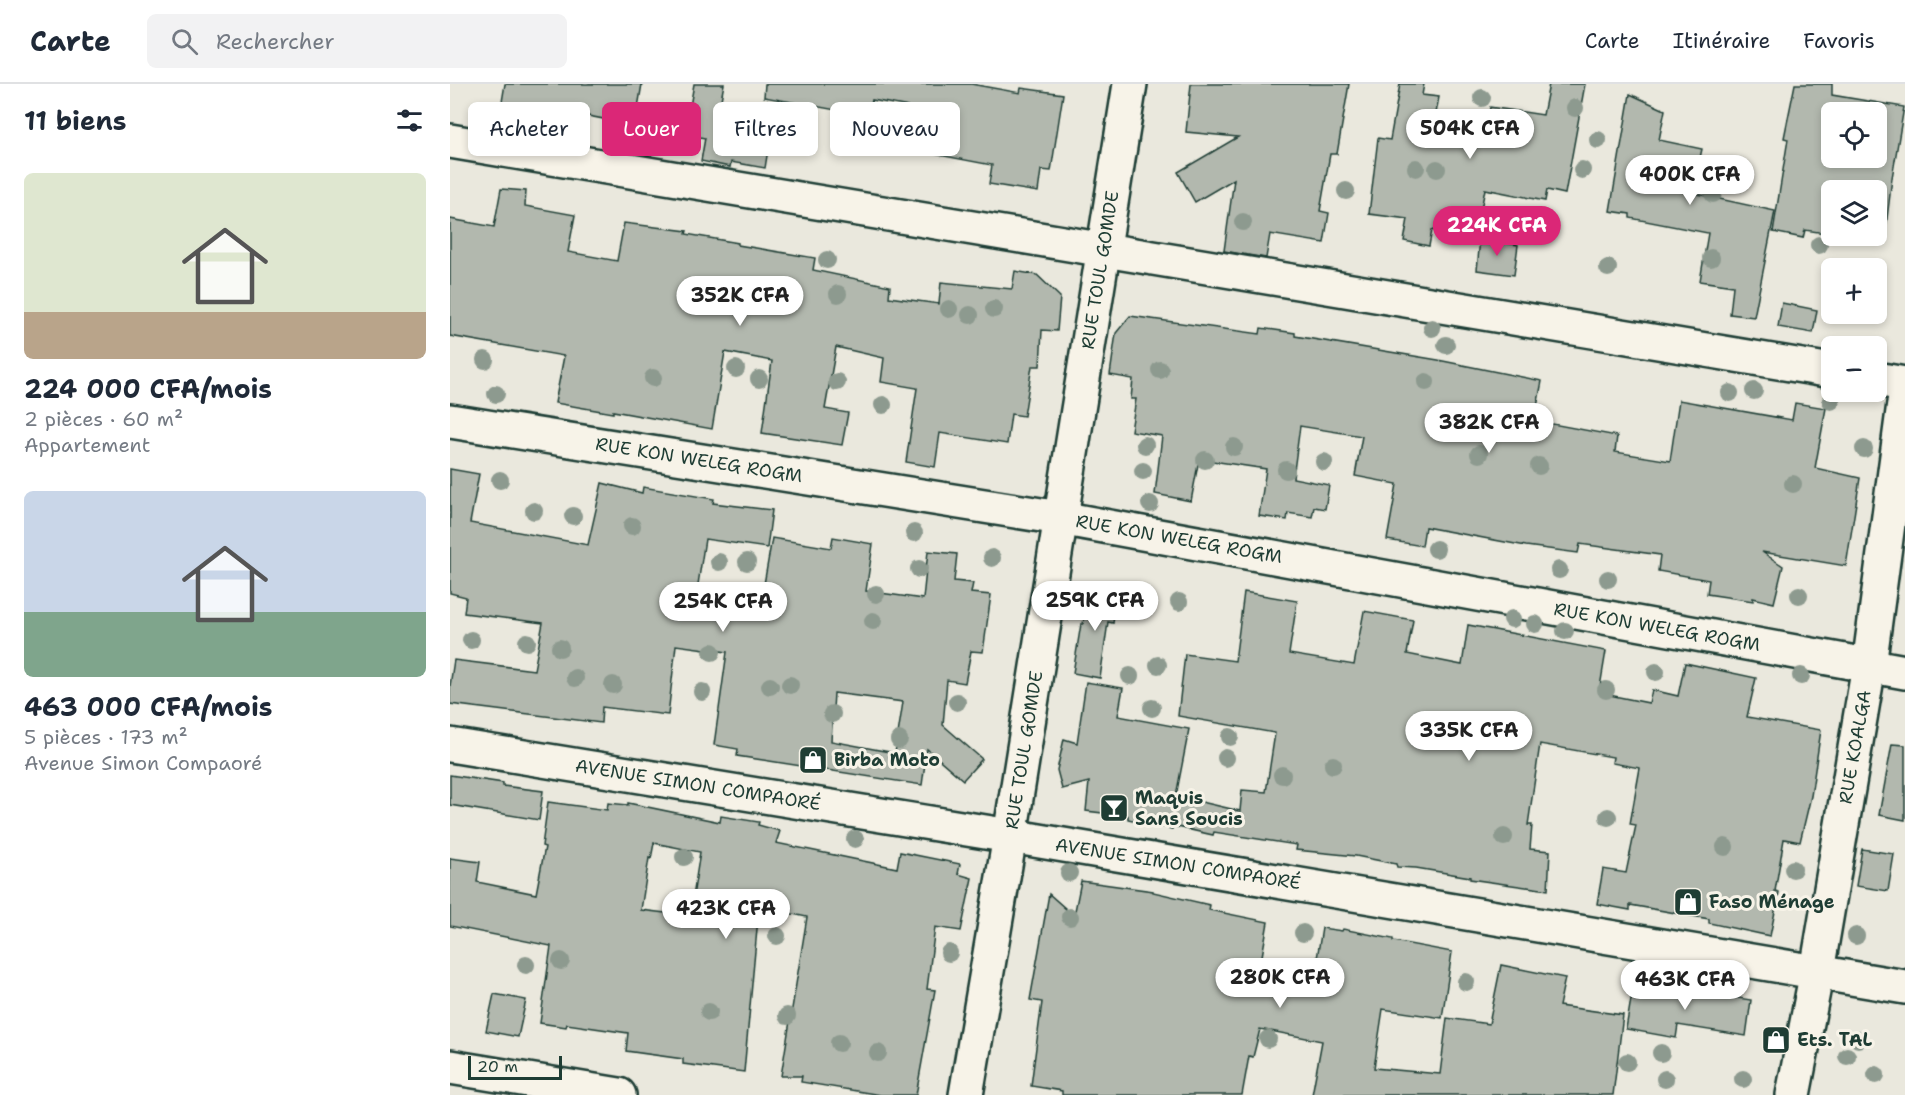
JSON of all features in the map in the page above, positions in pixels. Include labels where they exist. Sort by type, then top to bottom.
[{"type":"street","name":"RUE TOUL GOMDE","points":[[966,1095],[1010,836],[1130,84]]},
{"type":"street","points":[[450,141],[1821,369]]},
{"type":"street","points":[[1887,381],[1905,384]]},
{"type":"street","name":"RUE KOALGA","points":[[1793,1095],[1817,971],[1869,666],[1905,396]]},
{"type":"street","name":"RUE KON WELEG ROGM","points":[[450,421],[1060,518],[1905,672]]},
{"type":"street","name":"AVENUE SIMON COMPAORÉ","points":[[450,745],[1010,836],[1905,987]]},
{"type":"street","points":[[450,1067],[619,1095]]},
{"type":"building","points":[[505,84],[642,84],[639,102],[602,102],[602,119],[590,116],[590,102],[502,102]]},
{"type":"building","points":[[694,84],[724,84],[721,102],[713,102],[713,156],[767,156],[765,168],[731,162],[730,167],[701,161],[705,138],[701,137],[701,102],[691,102]]},
{"type":"building","points":[[765,84],[971,84],[1020,93],[1021,88],[1063,94],[1051,171],[1041,170],[1038,192],[989,184],[992,165],[944,156],[960,156],[960,102],[872,100],[872,102],[830,102],[830,109],[818,107],[818,102],[792,102],[764,97]]},
{"type":"building","points":[[1191,84],[1349,84],[1337,154],[1330,154],[1320,211],[1329,213],[1324,243],[1270,234],[1266,258],[1224,251],[1234,179],[1195,202],[1178,172],[1238,137],[1186,132]]},
{"type":"building","points":[[1400,84],[1424,84],[1422,95],[1439,97],[1436,113],[1488,122],[1490,107],[1543,115],[1549,84],[1585,84],[1565,194],[1547,190],[1545,201],[1485,189],[1475,239],[1432,230],[1429,246],[1404,241],[1408,219],[1369,214],[1378,138],[1390,140]]},
{"type":"building","points":[[1795,84],[1832,84],[1832,95],[1874,102],[1821,102],[1821,168],[1887,168],[1887,104],[1904,107],[1887,219],[1887,180],[1821,180],[1821,232],[1805,230],[1803,238],[1773,232],[1788,139],[1784,138]]},
{"type":"building","points":[[1630,94],[1665,110],[1659,140],[1702,149],[1692,193],[1775,211],[1754,317],[1730,314],[1733,286],[1700,281],[1708,233],[1630,218],[1630,214],[1610,211]]},
{"type":"building","points":[[501,189],[526,191],[525,206],[575,215],[568,252],[617,261],[624,223],[687,231],[686,234],[738,243],[738,245],[815,258],[813,270],[890,286],[889,297],[939,304],[941,282],[1012,289],[1015,271],[1037,275],[1060,297],[1057,331],[1042,330],[1040,366],[1032,366],[1024,416],[1011,414],[1007,444],[940,433],[935,467],[906,462],[917,388],[881,382],[884,358],[836,347],[825,409],[848,413],[842,445],[762,433],[772,361],[725,352],[712,429],[555,403],[564,356],[450,336],[450,219],[494,227]]},
{"type":"building","points":[[1480,239],[1518,245],[1514,275],[1477,270]]},
{"type":"building","points":[[1782,303],[1817,310],[1813,333],[1778,327]]},
{"type":"building","points":[[1130,316],[1260,334],[1261,328],[1295,333],[1295,336],[1438,360],[1542,381],[1536,421],[1617,436],[1615,452],[1670,461],[1679,400],[1792,420],[1795,403],[1826,408],[1815,468],[1860,478],[1846,566],[1762,552],[1783,566],[1774,603],[1753,598],[1753,601],[1707,594],[1709,580],[1658,571],[1660,555],[1580,544],[1578,553],[1526,546],[1425,527],[1422,546],[1387,540],[1397,484],[1355,476],[1362,436],[1300,426],[1293,478],[1329,485],[1325,509],[1314,507],[1312,517],[1288,513],[1287,520],[1259,516],[1266,469],[1199,459],[1191,501],[1155,494],[1162,436],[1131,431],[1136,399],[1131,399],[1133,379],[1110,375],[1116,333]]},
{"type":"building","points":[[450,469],[479,474],[470,523],[588,545],[602,483],[642,493],[643,487],[714,499],[713,503],[772,510],[767,548],[705,539],[697,591],[762,596],[772,538],[831,548],[833,537],[873,544],[866,591],[923,599],[928,551],[957,554],[954,581],[973,583],[971,593],[991,595],[983,652],[971,651],[965,683],[947,680],[943,725],[982,759],[963,780],[927,749],[922,785],[737,756],[738,749],[714,745],[727,652],[676,645],[668,715],[602,707],[601,723],[450,704],[454,660],[534,670],[543,623],[464,613],[466,597],[450,593]],"holes":[[[834,693],[903,702],[895,753],[831,741]]]},
{"type":"building","points":[[1089,587],[1117,592],[1113,623],[1108,622],[1100,678],[1073,673]]},
{"type":"building","points":[[1244,592],[1297,601],[1289,654],[1354,665],[1364,611],[1413,620],[1407,654],[1462,665],[1468,625],[1606,651],[1599,693],[1649,703],[1652,690],[1678,696],[1685,663],[1756,678],[1747,717],[1821,730],[1811,796],[1800,842],[1784,839],[1775,891],[1779,892],[1770,936],[1709,923],[1709,919],[1630,905],[1630,910],[1597,904],[1603,869],[1626,873],[1636,825],[1630,824],[1640,768],[1612,763],[1613,757],[1540,744],[1528,825],[1532,825],[1530,849],[1550,851],[1548,890],[1470,879],[1470,877],[1416,868],[1397,867],[1396,864],[1356,856],[1296,850],[1297,845],[1214,832],[1213,835],[1173,826],[1172,829],[1128,819],[1128,816],[1086,811],[1089,782],[1062,789],[1057,770],[1064,739],[1077,743],[1086,682],[1123,688],[1118,716],[1189,729],[1176,796],[1240,811],[1242,790],[1266,792],[1275,733],[1178,716],[1185,654],[1235,661]]},
{"type":"building","points":[[1892,744],[1905,745],[1905,820],[1879,815]]},
{"type":"building","points":[[450,775],[503,783],[503,786],[543,791],[539,820],[450,805]]},
{"type":"building","points":[[548,802],[607,810],[608,803],[628,805],[628,803],[720,822],[721,816],[759,822],[758,825],[780,831],[776,843],[897,868],[900,852],[960,864],[958,874],[972,878],[961,931],[935,927],[927,989],[935,990],[916,1095],[881,1095],[801,1082],[802,1076],[781,1076],[807,917],[759,907],[744,1072],[683,1064],[683,1059],[626,1051],[628,1033],[567,1024],[566,1027],[540,1023],[551,946],[450,926],[450,858],[480,862],[477,882],[536,894],[545,847],[542,846]],"holes":[[[654,843],[700,852],[690,916],[641,910],[649,858],[651,859]]]},
{"type":"building","points":[[1862,849],[1894,854],[1888,891],[1856,886]]},
{"type":"building","points":[[1081,881],[1153,891],[1210,905],[1209,910],[1268,922],[1258,979],[1312,989],[1322,928],[1342,931],[1343,929],[1452,952],[1442,1018],[1383,1009],[1374,1068],[1440,1074],[1447,1018],[1489,1024],[1501,965],[1565,978],[1559,1006],[1623,1015],[1613,1095],[1312,1095],[1322,1041],[1260,1029],[1253,1057],[1249,1056],[1242,1095],[1062,1095],[1062,1091],[1031,1086],[1042,1002],[1030,1000],[1049,894],[1074,916]]},
{"type":"building","points":[[1634,981],[1751,1000],[1746,1036],[1678,1025],[1676,1038],[1626,1029]]},
{"type":"building","points":[[494,994],[526,1000],[518,1037],[486,1031]]},
{"type":"place","name":"Birba Moto","points":[[813,760]]},
{"type":"place","name":"Maquis Sans Soucis","points":[[1114,808]]},
{"type":"place","name":"Faso Ménage","points":[[1688,902]]},
{"type":"place","name":"Ets. TAL","points":[[1776,1040]]}]
